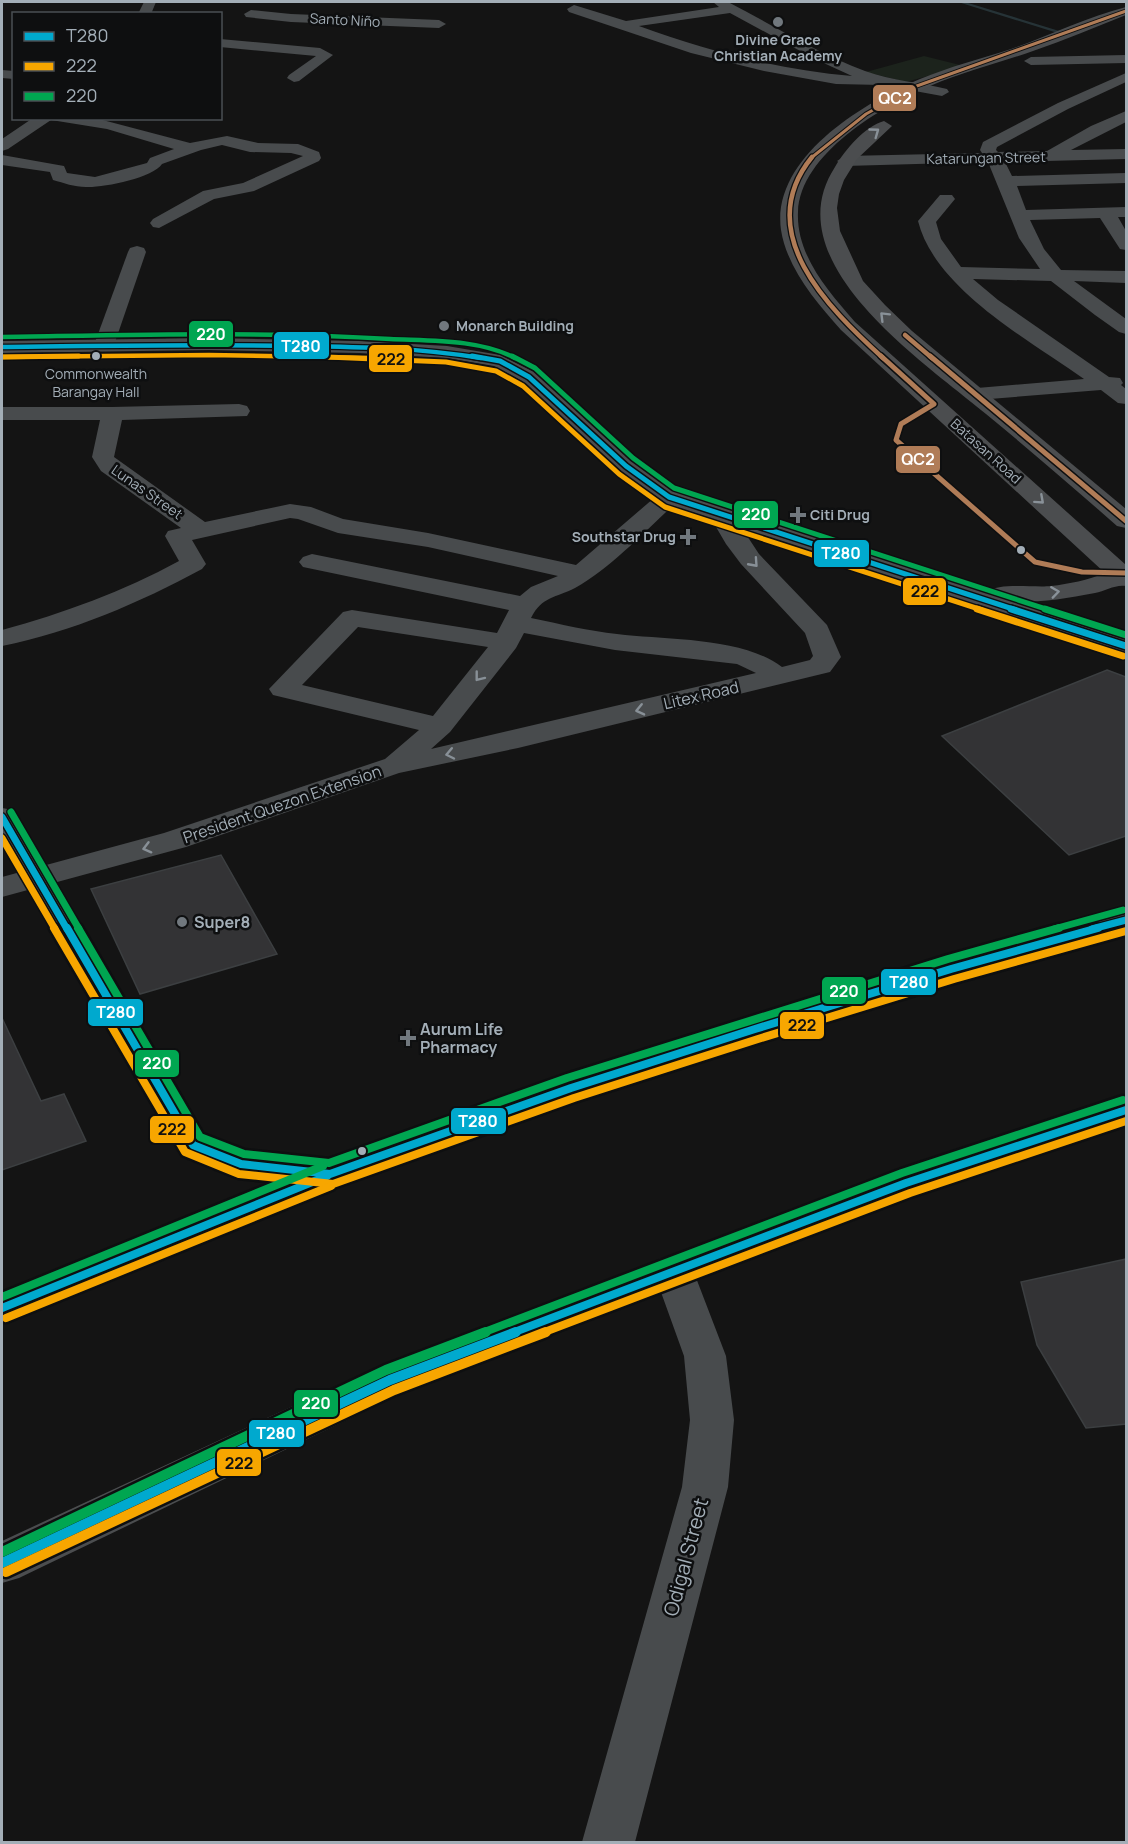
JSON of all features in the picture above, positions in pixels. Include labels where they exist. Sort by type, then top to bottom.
[{"type":"main road","name":"Batasan Road","points":[[1125,575],[856,333],[822,297],[799,259],[789,222],[791,194],[804,167],[813,156],[866,114],[914,97],[1126,11]]},
{"type":"main road","name":"Batasan Road","points":[[914,97],[942,92],[1126,27]]},
{"type":"main road","points":[[896,117],[866,138],[845,160],[831,194],[828,223],[841,257],[863,294],[899,329],[1126,520]]},
{"type":"main road","points":[[2,347],[104,345],[378,347],[447,352],[500,361],[529,377],[626,466],[669,496],[721,515],[1126,646]]},
{"type":"main road","points":[[975,596],[1050,594],[1097,585],[1125,575]]},
{"type":"main road","points":[[2,817],[193,1145],[241,1164],[330,1174]]},
{"type":"main road","points":[[2,1308],[330,1174],[570,1088],[951,969],[1126,920]]},
{"type":"main road","points":[[2,1563],[390,1380],[673,1270],[906,1183],[1126,1110]]},
{"type":"street","name":"Santo Niño","points":[[275,2],[246,16],[439,24]]},
{"type":"street","points":[[627,24],[729,4],[800,45],[914,97]]},
{"type":"street","points":[[574,9],[627,24],[695,49],[823,77],[859,82],[881,81]]},
{"type":"street","points":[[222,43],[324,54],[325,57],[320,61],[294,78]]},
{"type":"street","points":[[1031,61],[1126,59]]},
{"type":"street","points":[[1126,77],[1063,106],[989,145],[988,150],[1008,181],[1018,215],[1034,249],[1053,274],[1126,328]]},
{"type":"street","points":[[1050,156],[1097,129],[1126,116]]},
{"type":"street","points":[[2,146],[41,120]]},
{"type":"street","points":[[69,120],[117,128],[192,149]]},
{"type":"street","points":[[2,160],[54,168],[58,170],[59,176],[66,179],[97,184],[153,166],[156,161],[217,141],[229,141],[251,147],[294,147],[306,150],[313,155],[313,158],[248,187],[209,195],[159,223]]},
{"type":"street","name":"Katarungan Street","points":[[845,160],[1126,154]]},
{"type":"street","points":[[1008,181],[1126,178]]},
{"type":"street","points":[[946,199],[927,221],[928,231],[936,248],[957,273],[978,294],[1126,398]]},
{"type":"street","points":[[1018,215],[1126,212]]},
{"type":"street","points":[[1106,213],[1126,245]]},
{"type":"street","points":[[104,345],[137,252]]},
{"type":"street","points":[[957,273],[1126,277]]},
{"type":"street","points":[[977,394],[1126,382]]},
{"type":"street","points":[[2,412],[112,414],[239,411]]},
{"type":"street","name":"Lunas Street","points":[[112,414],[103,458],[109,466],[200,530]]},
{"type":"street","name":"President Quezon Extension","points":[[2,887],[175,840],[395,765],[440,726],[540,592],[563,584],[581,574],[669,496]]},
{"type":"street","points":[[2,638],[58,623],[141,592],[193,564],[177,536],[296,511],[338,526],[428,540],[581,574]]},
{"type":"street","name":"Litex Road","points":[[395,765],[518,739],[820,666],[827,657],[821,636],[738,544],[721,515]]},
{"type":"street","points":[[312,561],[515,623],[615,642],[742,657],[761,664],[778,677]]},
{"type":"street","points":[[440,726],[284,689],[352,618],[515,623]]},
{"type":"street","name":"Odigal Street","points":[[608,1842],[705,1487],[712,1420],[705,1356],[673,1270]]},
{"type":"shaded area","points":[[924,56],[964,66],[906,82],[866,72]]},
{"type":"building","points":[[1107,670],[1126,677],[1126,836],[1069,855],[942,736]]},
{"type":"building","name":"Super8","points":[[221,855],[277,954],[140,994],[91,889]]},
{"type":"building","points":[[2,1018],[41,1101],[64,1094],[86,1141],[2,1170]]},
{"type":"building","points":[[1126,1259],[1126,1424],[1086,1428],[1037,1345],[1021,1282]]},
{"type":"waterway","points":[[961,2],[1066,34]]},
{"type":"transit line","name":"QC2","points":[[1126,11],[914,87],[866,114],[813,156],[804,167],[791,194],[789,222],[799,259],[822,297],[848,326],[934,404],[901,424],[896,440],[1035,562],[1082,572],[1126,573]]},
{"type":"transit line","name":"220","points":[[2,337],[209,334],[359,337],[448,342],[502,351],[535,368],[633,458],[674,488],[1126,635]]},
{"type":"transit line","name":"QC2","points":[[905,335],[1126,521]]},
{"type":"transit line","name":"T280","points":[[2,347],[209,344],[359,347],[447,352],[500,361],[529,377],[626,466],[669,497],[1126,646]]},
{"type":"transit line","name":"222","points":[[2,357],[209,355],[359,357],[446,362],[496,371],[523,386],[619,474],[665,507],[1123,656]]},
{"type":"transit line","name":"220","points":[[11,812],[200,1137],[244,1154],[329,1163],[567,1078],[752,1019],[948,959],[1123,910]]},
{"type":"transit line","name":"T280","points":[[2,817],[193,1145],[241,1164],[330,1174],[571,1088],[755,1029],[951,969],[1126,920]]},
{"type":"transit line","name":"222","points":[[2,838],[185,1152],[239,1174],[333,1184],[574,1098],[758,1039],[954,979],[1126,931]]},
{"type":"transit line","name":"220","points":[[2,1552],[386,1370],[902,1173],[1123,1100]]},
{"type":"transit line","name":"T280","points":[[2,1563],[390,1380],[906,1183],[1126,1110]]},
{"type":"transit line","name":"222","points":[[6,1572],[394,1390],[910,1193],[1126,1121]]},
{"type":"transit line","name":"220","points":[[2,1297],[323,1166]]},
{"type":"transit line","name":"T280","points":[[2,1308],[327,1176]]},
{"type":"transit line","name":"222","points":[[6,1318],[331,1186]]},
{"type":"place","name":"Divine Grace Christian Academy","points":[[778,22]]},
{"type":"place","name":"Monarch Building","points":[[444,326]]},
{"type":"place","name":"Commonwealth Barangay Hall","points":[[96,356]]},
{"type":"place","name":"Citi Drug","points":[[798,515]]},
{"type":"place","name":"Southstar Drug","points":[[688,537]]},
{"type":"place","name":"Super8","points":[[182,922]]},
{"type":"place","name":"Aurum Life Pharmacy","points":[[408,1038]]}]
